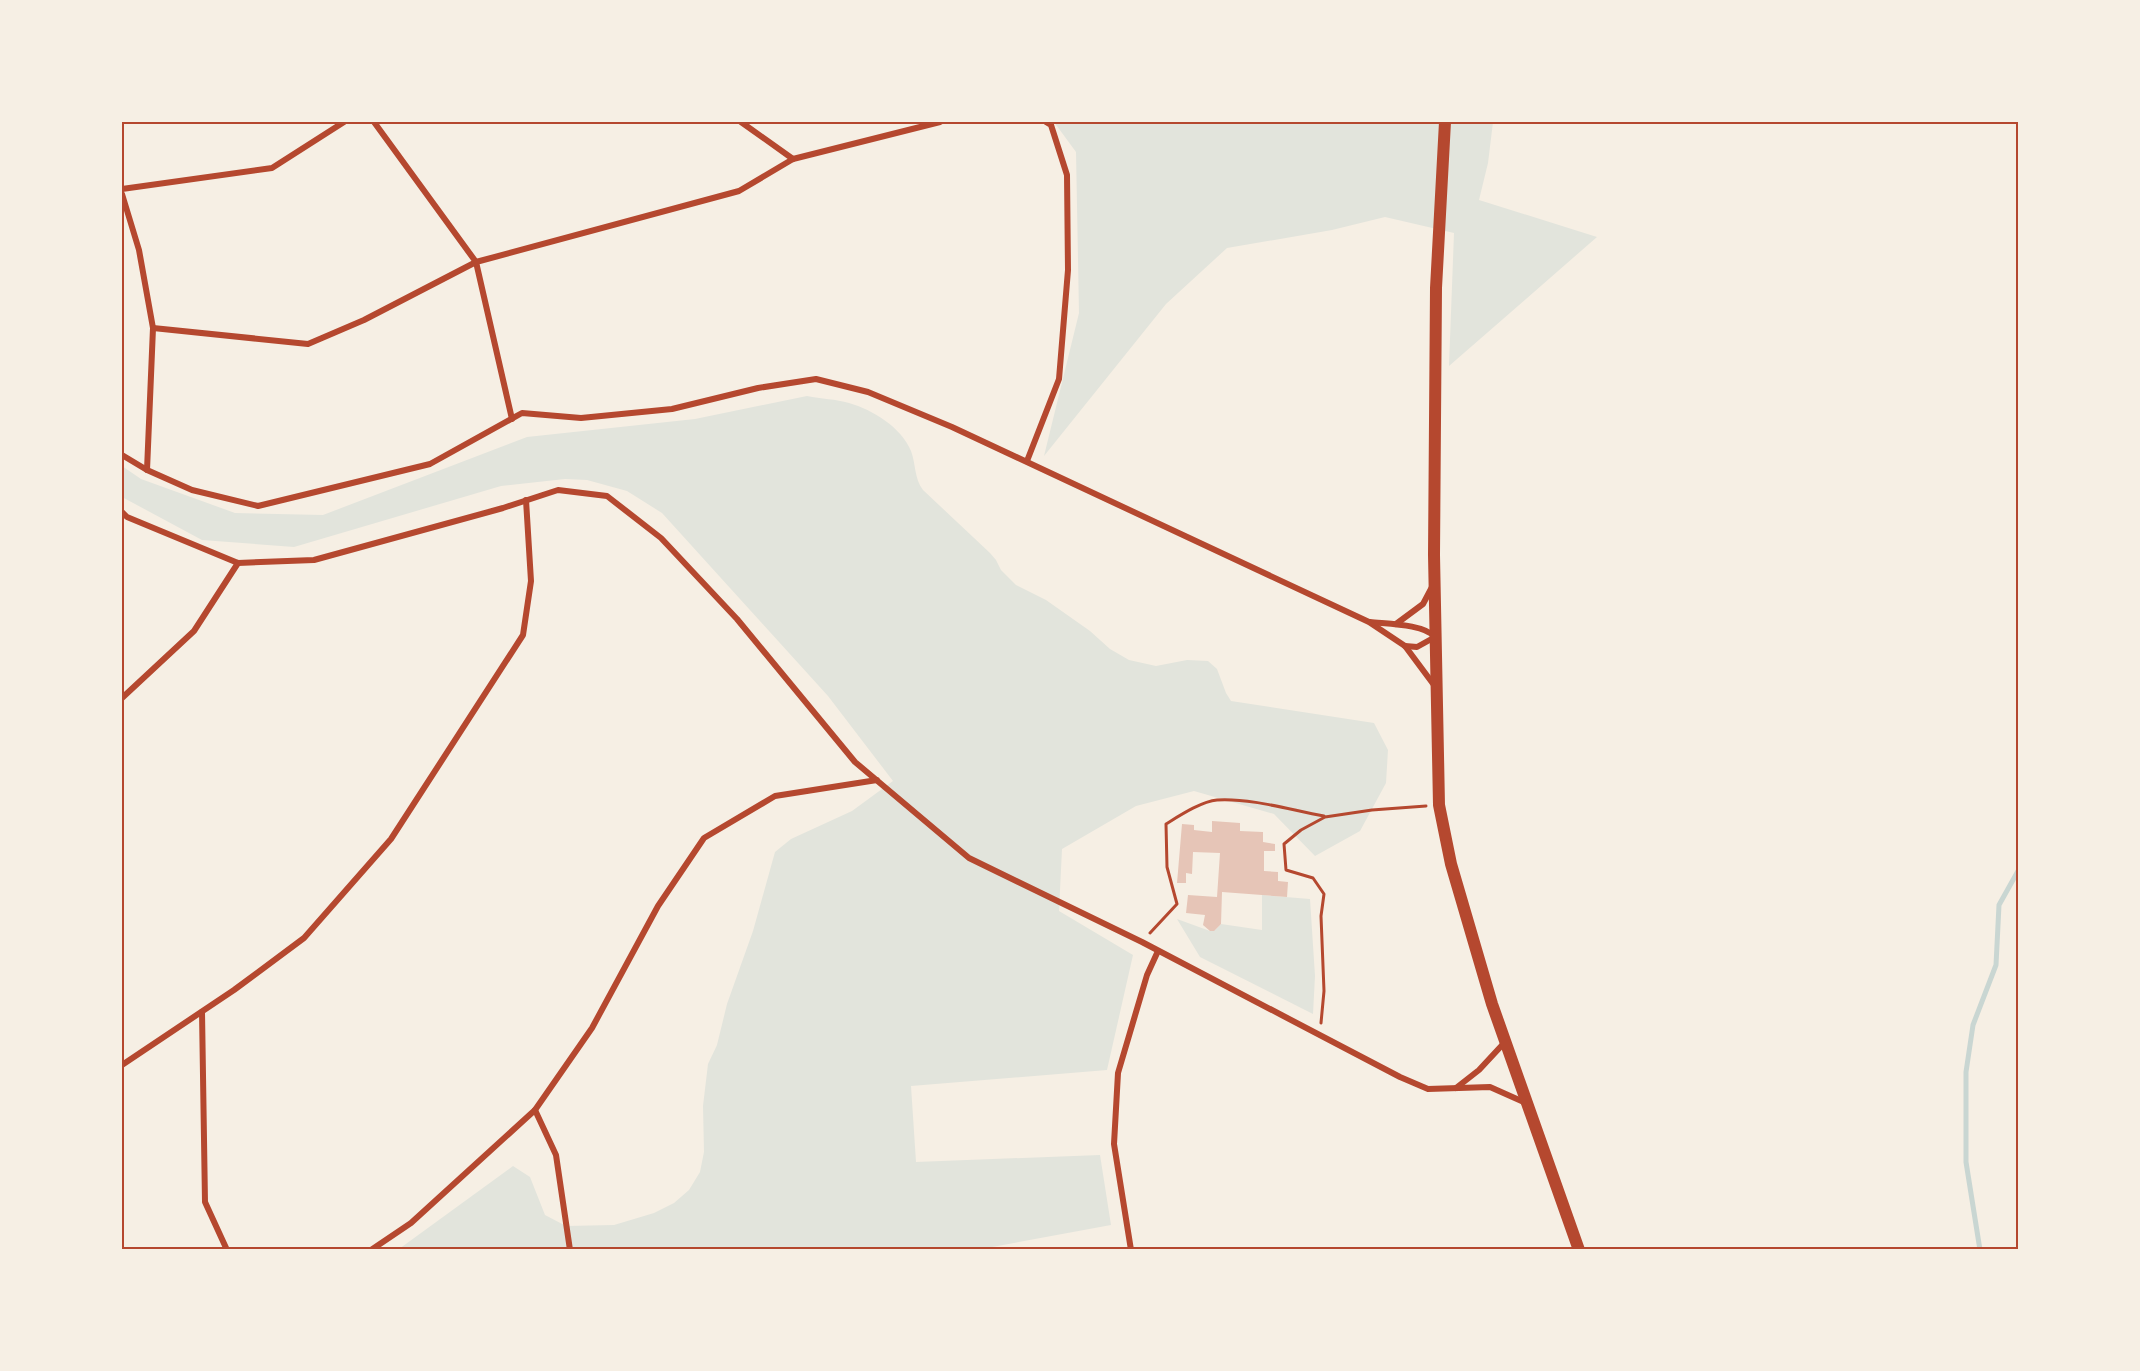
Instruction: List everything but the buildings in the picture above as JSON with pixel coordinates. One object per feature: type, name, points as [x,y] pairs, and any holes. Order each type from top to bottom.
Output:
[{"type":"main road","points":[[1445,122],[1436,288],[1434,581],[1439,805],[1451,864],[1492,1004],[1579,1250]]},
{"type":"street","points":[[122,189],[272,168],[344,122]]},
{"type":"street","points":[[374,122],[476,262],[512,419]]},
{"type":"street","points":[[741,122],[793,159]]},
{"type":"street","points":[[153,328],[308,344],[364,320],[476,262],[739,191],[793,159],[940,122]]},
{"type":"street","points":[[1028,461],[1059,379],[1068,270],[1067,175],[1051,125],[1046,122]]},
{"type":"street","points":[[122,194],[139,250],[153,328],[147,470]]},
{"type":"street","points":[[122,455],[147,470],[192,490],[258,506],[430,464],[522,413],[581,418],[672,409],[758,388],[816,379],[868,392],[1028,461],[1369,622],[1405,646],[1436,689]]},
{"type":"street","points":[[122,513],[238,563],[314,560],[558,490],[607,496],[661,538],[737,619],[855,762],[969,858],[1142,942],[1400,1077],[1428,1089],[1490,1087],[1527,1103]]},
{"type":"street","points":[[122,1065],[202,1012],[304,938],[391,839],[523,635],[531,581],[526,500]]},
{"type":"street","points":[[122,698],[194,632],[238,563]]},
{"type":"street","points":[[1395,624],[1424,604],[1434,581]]},
{"type":"street","points":[[1369,622],[1395,624],[1430,631],[1435,637],[1417,647],[1405,646]]},
{"type":"street","points":[[371,1250],[411,1223],[535,1110],[592,1028],[658,906],[704,838],[775,796],[877,780]]},
{"type":"street","points":[[1131,1250],[1114,1144],[1118,1073],[1147,975],[1158,951]]},
{"type":"street","points":[[202,1012],[205,1202],[227,1250]]},
{"type":"street","points":[[1456,1088],[1479,1070],[1505,1042]]},
{"type":"street","points":[[535,1110],[556,1155],[570,1250]]},
{"type":"path","points":[[1142,942],[1176,904],[1167,867],[1166,824],[1183,813],[1215,800],[1251,802],[1325,817],[1372,810],[1439,805]]},
{"type":"path","points":[[1320,1034],[1324,991],[1321,916],[1324,894],[1313,878],[1286,870],[1284,844],[1301,830],[1325,817]]},
{"type":"shaded area","points":[[1054,122],[1493,122],[1488,163],[1479,200],[1597,237],[1449,366],[1454,233],[1385,217],[1332,230],[1227,248],[1166,304],[1044,456],[1079,313],[1076,152]]},
{"type":"shaded area","points":[[807,396],[858,406],[877,415],[893,427],[911,451],[918,481],[923,490],[990,553],[1001,570],[1016,585],[1046,600],[1090,631],[1110,649],[1129,660],[1156,666],[1187,660],[1208,661],[1217,669],[1231,701],[1374,723],[1388,750],[1386,783],[1360,831],[1315,856],[1274,814],[1194,791],[1136,806],[1062,849],[1059,911],[1133,955],[1107,1070],[911,1086],[916,1162],[1100,1155],[1111,1225],[976,1250],[399,1249],[513,1166],[530,1177],[545,1215],[566,1226],[614,1225],[654,1213],[674,1203],[689,1190],[700,1172],[704,1152],[703,1106],[708,1064],[717,1045],[727,1004],[753,931],[775,852],[791,839],[852,811],[893,781],[828,696],[662,513],[627,491],[587,480],[565,479],[501,486],[294,547],[202,540],[122,497],[122,466],[141,479],[235,513],[323,515],[527,437],[695,419]]},
{"type":"shaded area","points":[[1262,895],[1310,899],[1315,976],[1313,1014],[1200,957],[1177,919],[1210,931],[1215,930],[1221,924],[1262,930]]},
{"type":"waterway","points":[[1980,1250],[1966,1162],[1966,1072],[1973,1025],[1996,965],[1999,905],[2018,871]]}]
